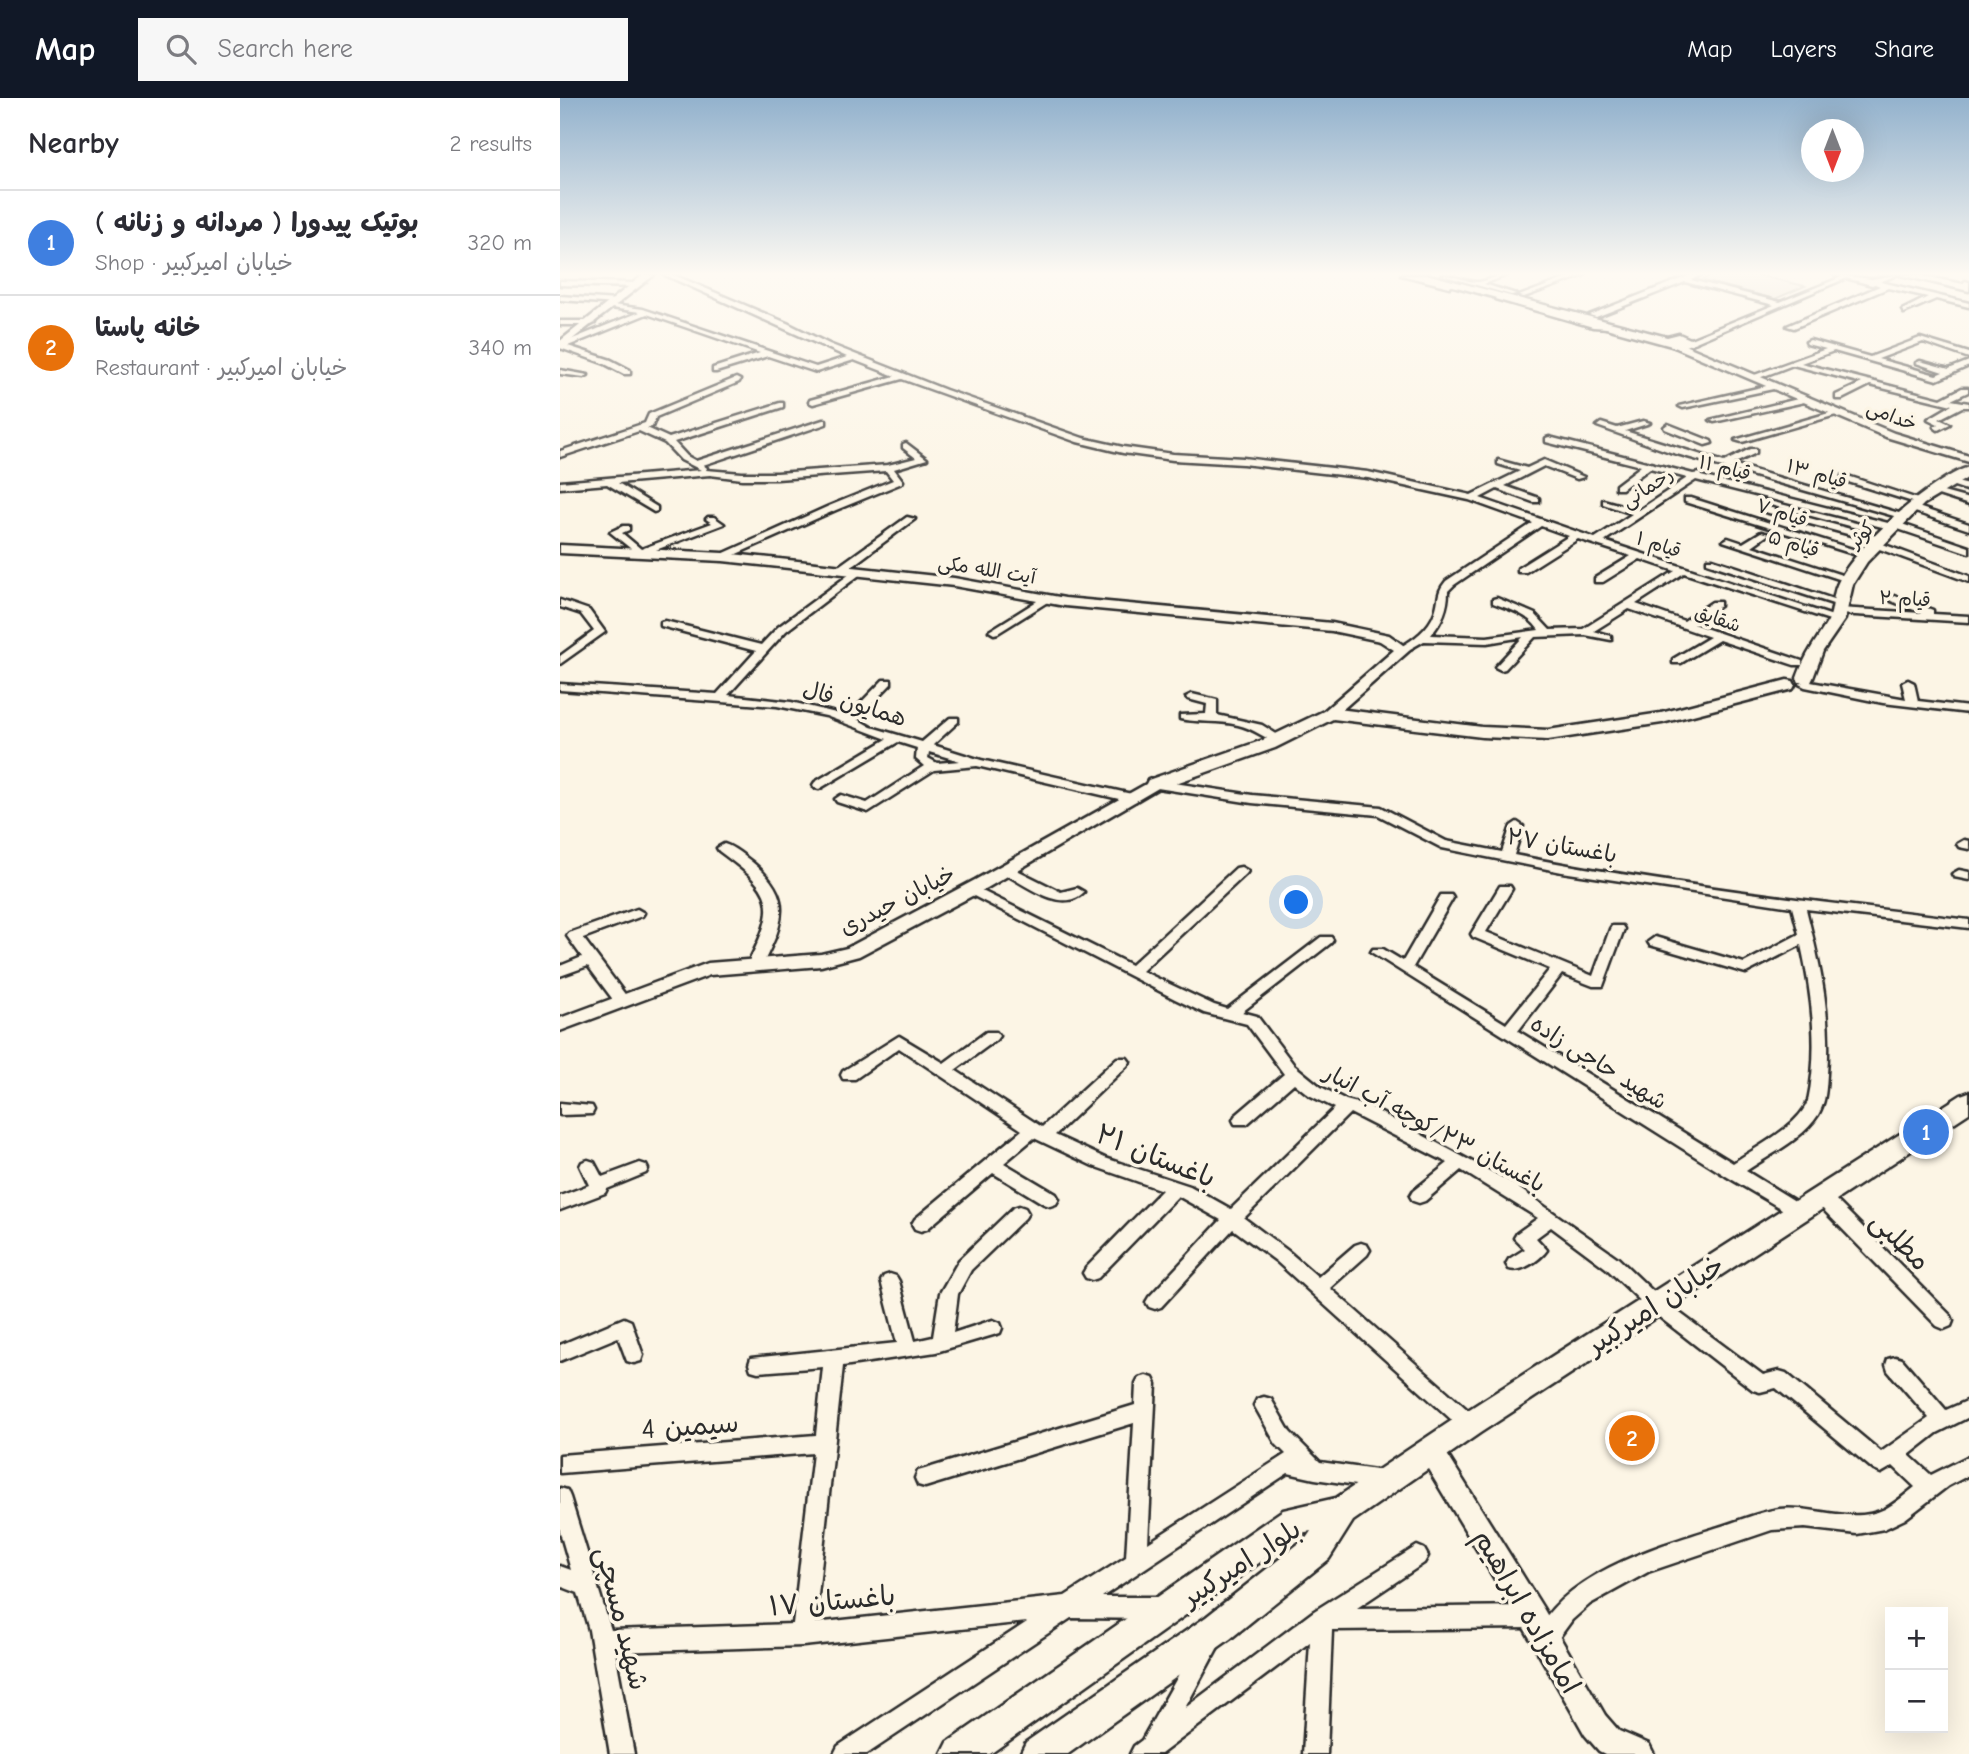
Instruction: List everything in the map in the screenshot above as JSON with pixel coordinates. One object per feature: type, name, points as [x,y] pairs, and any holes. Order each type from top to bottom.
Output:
[{"type":"main road","name":"کوثر","points":[[1793,677],[1815,651],[1839,611],[1849,579],[1875,547],[1905,515],[1935,491],[1969,471]]},
{"type":"main road","points":[[1155,784],[1280,740],[1330,712],[1482,732],[1537,735],[1637,723],[1751,695],[1793,677]]},
{"type":"main road","name":"خیابان امیرکبیر","points":[[1342,1511],[1470,1424],[1969,1101]]},
{"type":"main road","name":"بلوار امیرکبیر","points":[[960,1754],[1294,1520],[1342,1511]]},
{"type":"main road","name":"بلوار امیرکبیر","points":[[1038,1754],[1218,1628],[1318,1548],[1342,1511]]},
{"type":"street","points":[[579,352],[627,372]]},
{"type":"street","points":[[761,352],[816,370],[855,357]]},
{"type":"street","name":"قیام ۱","points":[[844,352],[1080,440],[1123,450],[1368,475],[1472,498],[1683,570],[1839,611]]},
{"type":"street","name":"خدامی","points":[[1704,352],[1753,377],[1890,435],[1969,460]]},
{"type":"street","points":[[1753,377],[1824,352]]},
{"type":"street","points":[[1845,352],[1937,378],[1969,363]]},
{"type":"street","points":[[1870,359],[1889,352]]},
{"type":"street","points":[[716,370],[766,354]]},
{"type":"street","points":[[1793,363],[1942,402],[1965,404]]},
{"type":"street","points":[[1920,363],[1950,372]]},
{"type":"street","points":[[560,372],[584,375]]},
{"type":"street","points":[[813,402],[903,376]]},
{"type":"street","points":[[560,454],[649,425],[653,416],[736,380]]},
{"type":"street","points":[[1839,397],[1868,383]]},
{"type":"street","points":[[1683,406],[1775,386]]},
{"type":"street","points":[[1942,402],[1965,390]]},
{"type":"street","points":[[1714,420],[1806,399]]},
{"type":"street","points":[[1931,419],[1965,404]]},
{"type":"street","points":[[668,441],[780,405]]},
{"type":"street","points":[[1739,440],[1839,413]]},
{"type":"street","points":[[1919,415],[1946,424],[1938,427]]},
{"type":"street","points":[[1814,430],[1852,419]]},
{"type":"street","points":[[696,464],[823,422]]},
{"type":"street","points":[[1617,431],[1646,423]]},
{"type":"street","name":"قیام ۱۳","points":[[1601,426],[1724,465],[1905,515]]},
{"type":"street","points":[[1668,427],[1709,443]]},
{"type":"street","points":[[640,428],[668,441],[684,458],[710,472]]},
{"type":"street","points":[[1663,447],[1690,436]]},
{"type":"street","name":"قیام ۱۱","points":[[1549,440],[1694,477],[1905,515]]},
{"type":"street","points":[[560,442],[592,443]]},
{"type":"street","points":[[560,485],[710,472],[742,476],[888,468],[923,459],[906,446]]},
{"type":"street","points":[[1724,465],[1753,451]]},
{"type":"street","points":[[1501,462],[1527,471]]},
{"type":"street","points":[[1472,498],[1544,463],[1580,477]]},
{"type":"street","points":[[1619,487],[1648,466]]},
{"type":"street","name":"رحمانی","points":[[1596,542],[1702,472],[1684,467]]},
{"type":"street","points":[[723,557],[838,507],[858,495],[899,481],[888,468]]},
{"type":"street","points":[[1794,485],[1812,475]]},
{"type":"street","points":[[1845,478],[1969,550]]},
{"type":"street","points":[[607,480],[654,509]]},
{"type":"street","points":[[1951,482],[1969,488]]},
{"type":"street","points":[[1497,486],[1536,500]]},
{"type":"street","points":[[1935,491],[1969,502]]},
{"type":"street","name":"قیام ۷","points":[[1688,500],[1728,513],[1875,547]]},
{"type":"street","points":[[1606,502],[1640,513]]},
{"type":"street","points":[[1728,513],[1738,506]]},
{"type":"street","points":[[1768,510],[1969,579]]},
{"type":"street","points":[[1905,515],[1969,527]]},
{"type":"street","points":[[626,528],[615,532],[640,553],[719,524],[711,519]]},
{"type":"street","points":[[840,569],[911,519]]},
{"type":"street","points":[[1330,712],[1402,650],[1424,638],[1444,607],[1443,591],[1450,583],[1540,522]]},
{"type":"street","points":[[1745,546],[1764,534]]},
{"type":"street","points":[[1522,570],[1577,535]]},
{"type":"street","name":"قیام ۵","points":[[1728,541],[1849,579]]},
{"type":"street","name":"آیت الله مکی","points":[[560,549],[723,557],[954,582],[1045,599],[1332,627],[1384,638],[1402,650]]},
{"type":"street","points":[[1599,580],[1638,556]]},
{"type":"street","points":[[1710,561],[1839,611]]},
{"type":"street","points":[[1585,632],[1683,570]]},
{"type":"street","points":[[721,696],[794,618],[843,585],[858,571]]},
{"type":"street","points":[[994,631],[1045,599]]},
{"type":"street","points":[[1895,599],[1933,615],[1947,605]]},
{"type":"street","points":[[1497,601],[1531,614],[1540,621],[1546,633]]},
{"type":"street","points":[[560,603],[585,612],[600,632],[560,660]]},
{"type":"street","points":[[1685,625],[1716,604]]},
{"type":"street","name":"شقایق","points":[[1628,605],[1718,636],[1793,677],[1883,700],[1969,710]]},
{"type":"street","name":"قیام ۲","points":[[1839,611],[1969,619]]},
{"type":"street","points":[[665,624],[763,649]]},
{"type":"street","points":[[1424,638],[1487,640],[1532,634],[1585,632],[1607,638]]},
{"type":"street","points":[[1501,667],[1532,634]]},
{"type":"street","points":[[1677,661],[1718,636]]},
{"type":"street","points":[[851,719],[887,682]]},
{"type":"street","points":[[1908,683],[1913,704]]},
{"type":"street","name":"همایون فال","points":[[560,687],[721,696],[799,706],[851,719],[867,729],[923,748],[1132,798]]},
{"type":"street","points":[[1192,697],[1213,702],[1211,717]]},
{"type":"street","points":[[1184,717],[1211,717],[1251,723],[1280,740]]},
{"type":"street","points":[[954,720],[923,748],[922,759],[932,766],[944,768],[978,763]]},
{"type":"street","points":[[819,785],[897,738]]},
{"type":"street","points":[[841,799],[868,808],[932,766]]},
{"type":"street","name":"خیابان حیدری","points":[[560,1025],[697,972],[821,960],[853,952],[1007,869],[1155,784]]},
{"type":"street","name":"باغستان ۲۷","points":[[1155,784],[1252,799],[1381,811],[1442,844],[1574,870],[1798,904],[1969,924]]},
{"type":"street","points":[[1507,858],[1517,826]]},
{"type":"street","points":[[724,848],[762,878],[776,897],[777,911],[772,933],[754,965]]},
{"type":"street","points":[[1007,869],[1058,896],[1068,897],[1077,892]]},
{"type":"street","points":[[1132,972],[1241,871]]},
{"type":"street","points":[[1505,889],[1478,934],[1598,983],[1617,929]]},
{"type":"street","name":"باغستان ۲۳/کوچه آب انبار","points":[[969,890],[1209,1009],[1252,1020],[1278,1057],[1315,1091],[1362,1110],[1504,1186],[1612,1264],[1655,1304],[1760,1384],[1779,1379],[1881,1464],[1894,1454]]},
{"type":"street","points":[[1405,969],[1446,898]]},
{"type":"street","points":[[1732,1172],[1808,1116],[1817,1098],[1823,1028],[1815,968],[1798,904]]},
{"type":"street","points":[[622,1001],[574,936],[637,913]]},
{"type":"street","points":[[1655,942],[1746,968],[1806,936]]},
{"type":"street","points":[[1230,1014],[1326,940]]},
{"type":"street","name":"شهید حاجی زاده","points":[[1378,952],[1797,1212]]},
{"type":"street","points":[[560,971],[592,959]]},
{"type":"street","points":[[1508,1033],[1559,968]]},
{"type":"street","points":[[945,1070],[992,1036]]},
{"type":"street","name":"باغستان ۲۱","points":[[849,1075],[900,1041],[1039,1132],[1099,1162],[1195,1197],[1232,1219],[1282,1256],[1470,1424]]},
{"type":"street","points":[[922,1224],[992,1164],[1039,1132],[1122,1062]]},
{"type":"street","points":[[1241,1120],[1294,1074]]},
{"type":"street","points":[[1155,1302],[1232,1219],[1348,1105]]},
{"type":"street","points":[[560,1109],[586,1110]]},
{"type":"street","points":[[1419,1196],[1460,1162]]},
{"type":"street","points":[[992,1164],[1050,1199]]},
{"type":"street","points":[[588,1166],[598,1186]]},
{"type":"street","points":[[560,1203],[640,1169]]},
{"type":"street","points":[[1092,1273],[1174,1188]]},
{"type":"street","name":"مطلبی","points":[[1821,1196],[1944,1321]]},
{"type":"street","points":[[942,1342],[949,1293],[965,1265],[1019,1213]]},
{"type":"street","points":[[1515,1264],[1538,1250],[1523,1238],[1551,1218]]},
{"type":"street","points":[[1317,1288],[1361,1250]]},
{"type":"street","points":[[890,1281],[908,1349]]},
{"type":"street","points":[[560,1353],[624,1326],[634,1354]]},
{"type":"street","points":[[758,1364],[908,1349],[993,1328]]},
{"type":"street","points":[[803,1635],[834,1358]]},
{"type":"street","points":[[1895,1366],[1943,1420]]},
{"type":"street","points":[[1136,1562],[1146,1384]]},
{"type":"street","points":[[1264,1405],[1283,1437],[1315,1471]]},
{"type":"street","points":[[1930,1487],[1894,1454],[1943,1420],[1969,1408]]},
{"type":"street","points":[[925,1478],[1144,1411]]},
{"type":"street","name":"سیمین 4","points":[[560,1464],[825,1443]]},
{"type":"street","name":"امامزاده ابراهیم","points":[[1431,1451],[1539,1627],[1608,1748],[1639,1754]]},
{"type":"street","points":[[846,1754],[1286,1463],[1315,1471],[1388,1481]]},
{"type":"street","points":[[1322,1619],[1539,1627],[1561,1615],[1587,1592],[1623,1573],[1691,1546],[1778,1519],[1798,1518],[1856,1525],[1883,1520],[1911,1504],[1930,1487],[1969,1465]]},
{"type":"street","name":"شهید مسچی","points":[[560,1497],[603,1641],[622,1754]]},
{"type":"street","points":[[1145,1752],[1322,1619],[1417,1556]]},
{"type":"street","points":[[560,1576],[588,1587]]},
{"type":"street","name":"باغستان ۱۷","points":[[603,1641],[803,1635],[1066,1607],[1170,1608]]},
{"type":"street","points":[[1315,1754],[1322,1619]]},
{"type":"street","points":[[1145,1752],[1218,1628]]},
{"type":"place","name":"بوتیک پیدورا ( مردانه و زنانه )","points":[[1926,1132]]},
{"type":"place","name":"خانه پاستا","points":[[1632,1438]]}]
